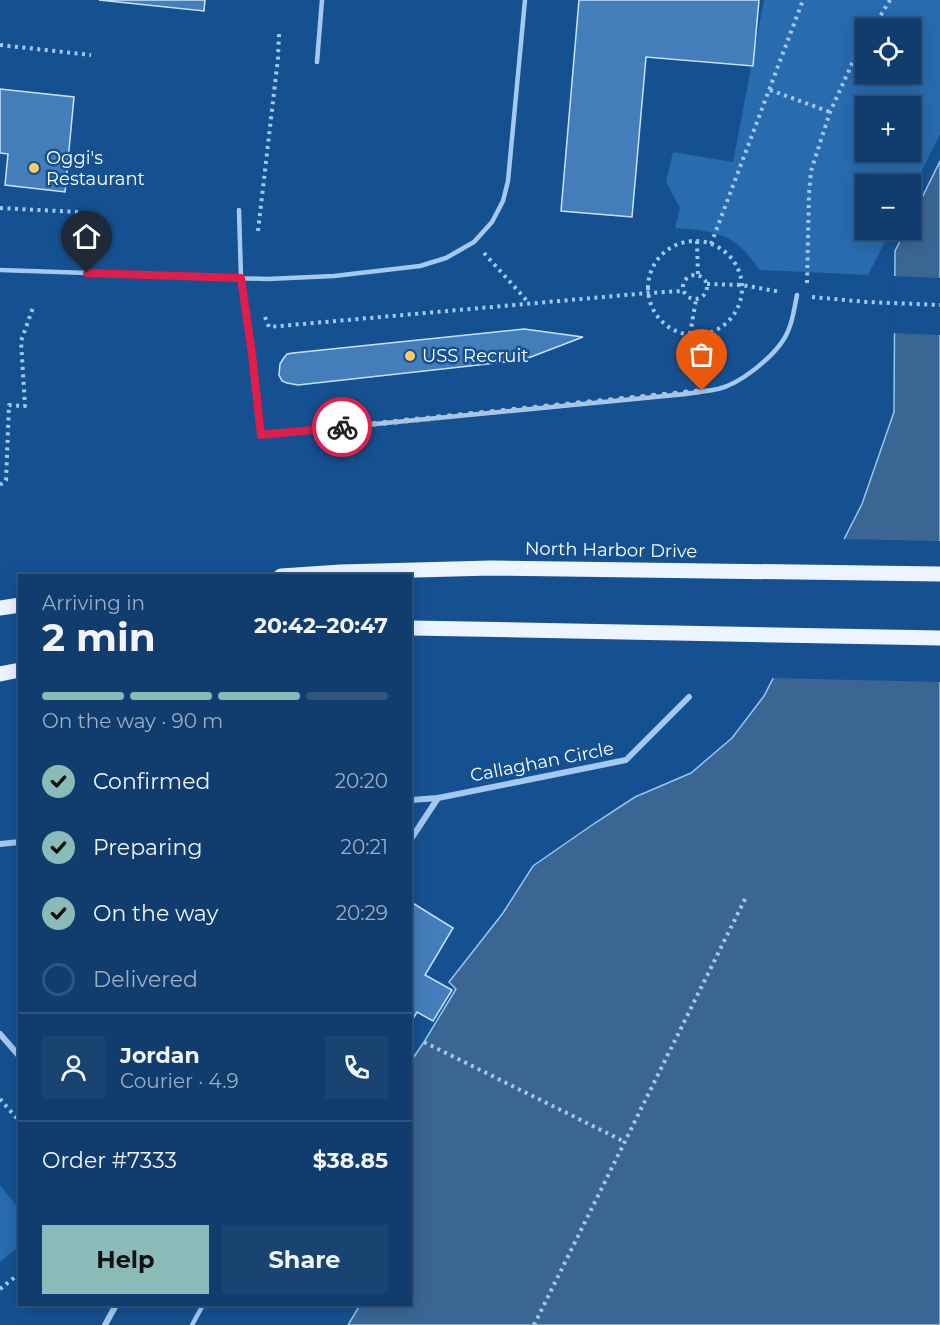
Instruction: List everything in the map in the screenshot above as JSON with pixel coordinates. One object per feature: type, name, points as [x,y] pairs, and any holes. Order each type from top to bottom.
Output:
[{"type":"main road","name":"North Harbor Drive","points":[[316,574],[491,568],[940,574]]},
{"type":"main road","points":[[0,608],[18,605]]},
{"type":"main road","points":[[412,628],[940,638]]},
{"type":"main road","points":[[0,674],[18,670]]},
{"type":"street","name":"Callaghan Circle","points":[[412,800],[438,798],[626,760],[689,697]]},
{"type":"street","points":[[412,837],[438,798]]},
{"type":"street","points":[[0,844],[18,842]]},
{"type":"street","points":[[0,1034],[18,1055]]},
{"type":"street","points":[[105,1325],[115,1306]]},
{"type":"lane","points":[[317,62],[322,0]]},
{"type":"lane","points":[[0,270],[267,279],[334,276],[420,266],[446,258],[474,242],[492,222],[503,201],[508,181],[525,0]]},
{"type":"lane","points":[[238,210],[241,278],[261,435],[721,389],[749,375],[770,356],[783,340],[791,323],[797,295]]},
{"type":"lane","points":[[192,1325],[202,1306]]},
{"type":"path","points":[[711,244],[803,0]]},
{"type":"path","points":[[879,18],[890,0]]},
{"type":"path","points":[[258,233],[279,34]]},
{"type":"path","points":[[0,45],[91,55]]},
{"type":"path","points":[[808,271],[809,194],[812,171],[830,112],[855,57]]},
{"type":"path","points":[[770,90],[830,112]]},
{"type":"path","points":[[0,208],[78,212]]},
{"type":"path","points":[[697,241],[698,276]]},
{"type":"path","points":[[697,241],[711,244],[730,256],[741,276],[742,285],[738,308],[729,321],[717,330],[696,336],[669,327],[659,318],[651,305],[648,292],[650,276],[655,264],[665,251],[683,243],[697,241]]},
{"type":"path","points":[[474,242],[530,303]]},
{"type":"path","points":[[689,276],[698,276],[707,285],[706,293],[696,300],[688,297],[683,291],[683,283],[689,276]]},
{"type":"path","points":[[707,285],[742,285],[797,295],[867,302],[940,305]]},
{"type":"path","points":[[264,316],[269,327],[648,292],[683,291]]},
{"type":"path","points":[[690,334],[696,300]]},
{"type":"path","points":[[0,485],[6,480],[9,405],[25,406],[21,341],[33,305]]},
{"type":"path","points":[[696,336],[702,391]]},
{"type":"path","points":[[534,1325],[747,894]]},
{"type":"path","points":[[424,1042],[625,1142]]},
{"type":"path","points":[[0,1099],[18,1120]]},
{"type":"path","points":[[0,1289],[18,1275]]},
{"type":"shaded area","points":[[764,0],[940,0],[940,134],[920,174],[855,174],[855,240],[886,240],[868,275],[760,270],[742,248],[728,238],[706,231],[675,228],[680,208],[666,182],[673,152],[733,162]]},
{"type":"shaded area","points":[[940,161],[940,1325],[348,1325],[359,1306],[412,1306],[412,1060],[456,989],[449,982],[503,913],[533,866],[635,797],[691,773],[732,738],[764,696],[862,504],[894,412],[895,251],[901,240],[921,240],[921,200]]},
{"type":"shaded area","points":[[0,1185],[18,1208],[18,1247],[0,1262]]},
{"type":"pier","points":[[892,276],[940,278],[940,335],[891,333]]},
{"type":"pier","points":[[841,539],[940,541],[940,682],[770,678]]},
{"type":"building","points":[[99,0],[205,0],[204,11]]},
{"type":"building","points":[[579,0],[759,0],[753,66],[646,57],[632,217],[561,211]]},
{"type":"building","points":[[0,89],[74,97],[65,192],[5,185],[8,154],[0,153]]},
{"type":"building","name":"USS Recruit","points":[[524,329],[583,337],[523,360],[298,385],[282,381],[279,375],[280,364],[287,354]]},
{"type":"building","points":[[412,903],[453,928],[425,975],[452,990],[433,1021],[417,1012],[412,1020]]},
{"type":"way so far","points":[[342,427],[702,391]]},
{"type":"place","name":"Oggi's Restaurant","points":[[34,168]]},
{"type":"place","name":"USS Recruit","points":[[410,356]]},
{"type":"route","points":[[87,273],[241,278],[261,435],[342,427]]}]
